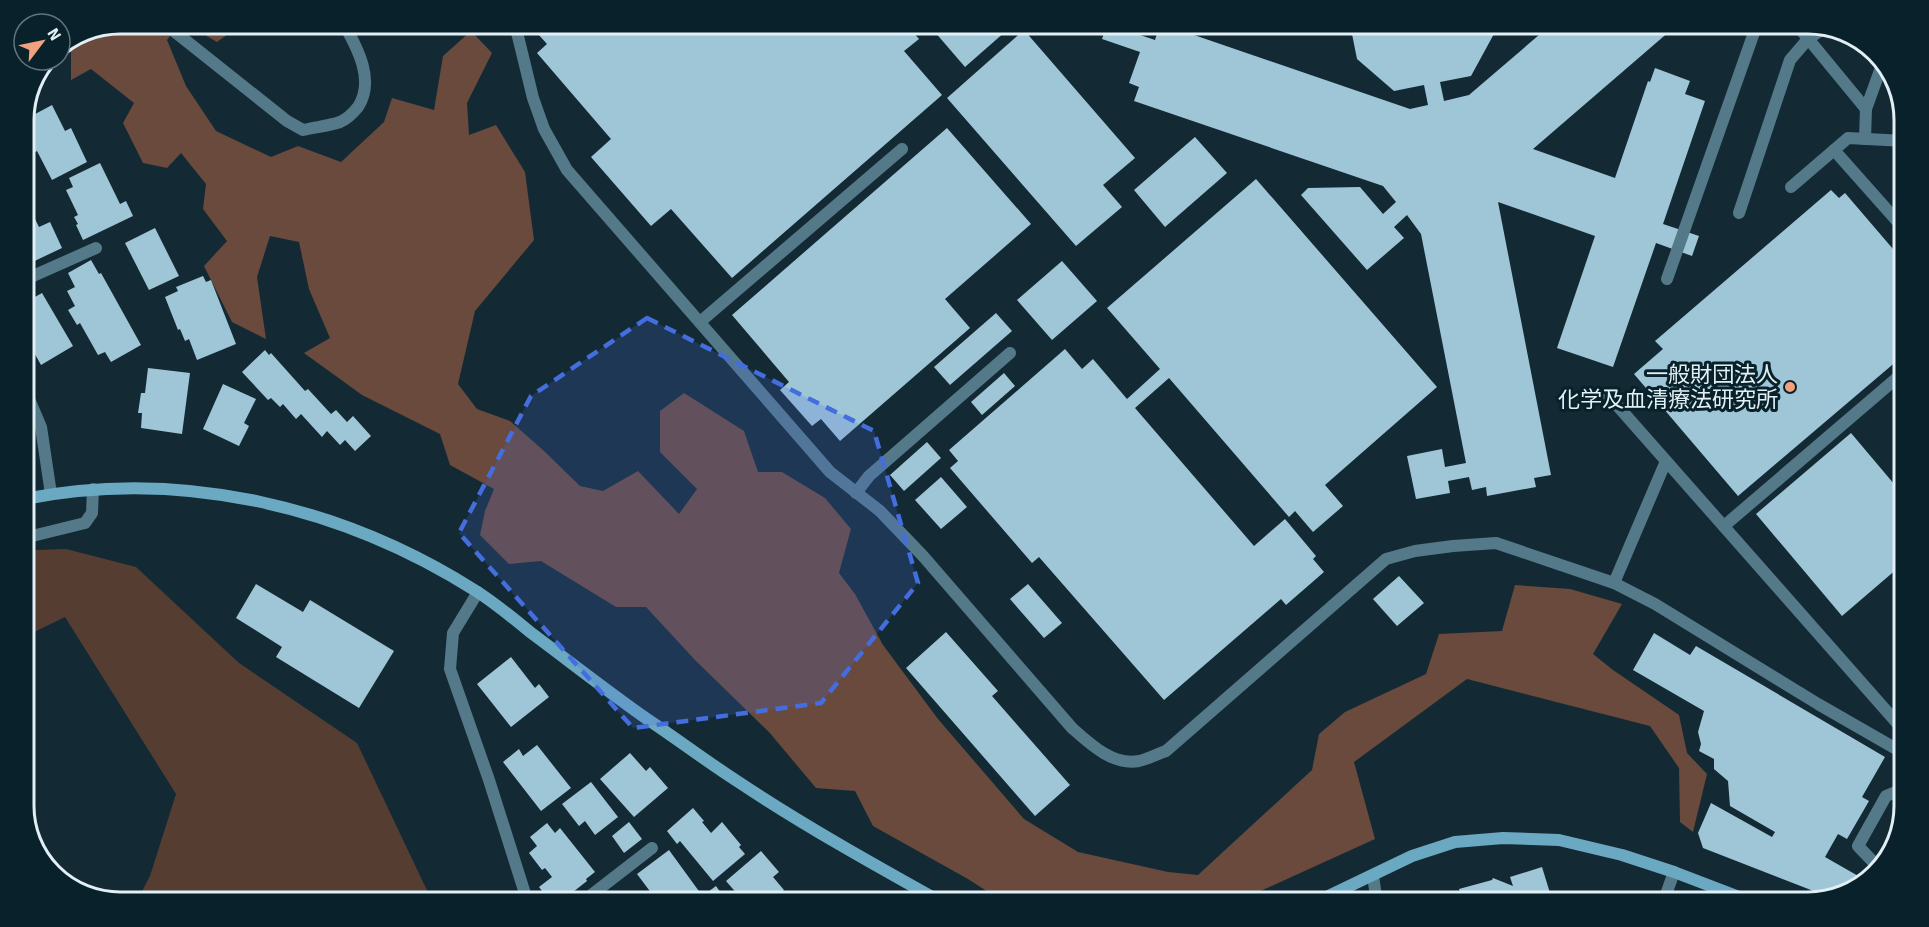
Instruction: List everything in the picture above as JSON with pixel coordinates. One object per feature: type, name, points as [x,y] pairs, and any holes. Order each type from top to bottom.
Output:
[{"type":"street","points":[[178,34],[287,121],[303,130],[341,122],[354,112],[365,96],[366,79],[356,46],[349,34]]},
{"type":"street","points":[[517,34],[533,98],[544,129],[567,170],[830,472],[880,511],[924,556],[1072,728],[1095,748],[1117,760],[1138,761],[1166,751],[1386,559],[1415,551],[1496,543],[1614,583],[1655,604],[1894,748]]},
{"type":"street","points":[[1668,279],[1754,34]]},
{"type":"street","points":[[1804,34],[1866,109]]},
{"type":"street","points":[[1739,213],[1790,60],[1815,35]]},
{"type":"street","points":[[1865,139],[1866,109],[1879,72]]},
{"type":"street","points":[[1791,187],[1848,138],[1894,140]]},
{"type":"street","points":[[700,322],[902,149]]},
{"type":"street","points":[[1834,150],[1894,218]]},
{"type":"street","points":[[35,275],[96,248]]},
{"type":"street","points":[[856,493],[869,476],[1010,353]]},
{"type":"street","points":[[1724,526],[1894,379]]},
{"type":"street","points":[[1608,395],[1894,719]]},
{"type":"street","points":[[35,413],[41,427],[51,494]]},
{"type":"street","points":[[1614,583],[1666,461]]},
{"type":"street","points":[[35,497],[93,489],[135,487],[203,492],[264,501],[349,528],[401,549],[478,592],[614,695],[737,781],[853,853],[923,892]]},
{"type":"street","points":[[35,535],[85,523],[92,513],[93,489]]},
{"type":"street","points":[[478,592],[453,633],[450,669],[489,780],[525,892]]},
{"type":"street","points":[[1874,862],[1858,846],[1886,796],[1894,793]]},
{"type":"street","points":[[1338,892],[1412,856],[1455,842],[1503,838],[1559,840],[1622,855],[1726,892]]},
{"type":"street","points":[[595,892],[652,848]]},
{"type":"street","points":[[1667,892],[1674,872]]},
{"type":"street","points":[[1373,876],[1375,892]]},
{"type":"highlighted area","points":[[647,318],[874,431],[918,583],[821,703],[633,728],[459,533],[531,396]]},
{"type":"shaded area","points":[[172,34],[167,40],[186,86],[216,131],[271,157],[298,146],[341,162],[384,122],[392,98],[434,110],[443,56],[468,34],[474,34],[492,53],[467,103],[469,135],[496,125],[525,172],[534,240],[475,311],[458,384],[477,409],[510,421],[580,486],[603,491],[638,471],[679,514],[697,489],[660,452],[660,411],[684,393],[744,431],[758,472],[782,472],[825,498],[851,529],[839,573],[855,594],[883,645],[938,719],[1024,819],[1078,852],[1168,872],[1198,875],[1312,770],[1319,734],[1345,712],[1426,674],[1439,634],[1502,631],[1515,585],[1570,589],[1622,604],[1593,654],[1679,715],[1687,753],[1707,774],[1693,832],[1680,822],[1679,768],[1650,726],[1467,679],[1354,762],[1375,839],[1258,892],[988,892],[873,826],[855,791],[816,788],[769,732],[695,660],[646,607],[616,607],[541,561],[509,564],[480,535],[485,511],[494,489],[450,465],[440,434],[362,395],[304,353],[330,338],[309,289],[299,242],[270,236],[257,277],[266,339],[232,322],[204,266],[227,241],[203,209],[206,184],[181,153],[167,168],[143,163],[123,123],[134,103],[91,69],[71,80],[72,50],[93,39],[109,35]]},
{"type":"shaded area","points":[[203,34],[228,34],[217,42]]},
{"type":"shaded area","points":[[66,549],[136,567],[239,663],[357,743],[428,892],[142,892],[150,876],[176,794],[65,617],[35,632],[35,550]]},
{"type":"building","points":[[538,34],[915,34],[919,39],[904,51],[942,95],[732,278],[671,209],[651,226],[591,157],[611,139],[537,53],[547,44]]},
{"type":"building","points":[[937,34],[1003,34],[965,67]]},
{"type":"building","points":[[1019,34],[1027,34],[1135,158],[1103,185],[1122,207],[1076,246],[947,98]]},
{"type":"building","points":[[1104,34],[1137,34],[1155,40],[1157,34],[1191,34],[1410,109],[1428,105],[1424,85],[1394,91],[1357,59],[1352,34],[1494,34],[1471,76],[1440,82],[1444,101],[1469,95],[1540,34],[1666,34],[1533,149],[1615,178],[1648,81],[1650,82],[1655,68],[1690,81],[1685,94],[1705,101],[1663,224],[1699,236],[1692,256],[1656,243],[1613,367],[1557,348],[1595,236],[1498,202],[1551,475],[1534,478],[1536,487],[1487,496],[1486,487],[1472,490],[1469,477],[1448,481],[1450,493],[1416,499],[1407,456],[1442,449],[1445,467],[1466,463],[1421,234],[1407,215],[1394,227],[1404,238],[1367,270],[1301,195],[1308,188],[1360,187],[1383,214],[1396,202],[1383,186],[1134,101],[1139,87],[1129,83],[1140,52],[1102,39]]},
{"type":"building","points":[[52,105],[65,131],[71,128],[87,162],[52,180],[37,151],[35,152],[35,114]]},
{"type":"building","points":[[947,128],[1031,224],[945,299],[970,328],[840,441],[821,419],[812,426],[780,390],[789,382],[732,315]]},
{"type":"building","points":[[1195,137],[1227,173],[1165,227],[1134,190]]},
{"type":"building","points":[[100,163],[120,204],[126,201],[133,216],[83,240],[74,217],[78,215],[66,190],[73,187],[69,178]]},
{"type":"building","points":[[1256,179],[1437,387],[1325,485],[1343,506],[1313,532],[1295,511],[1289,517],[1169,378],[1135,408],[1254,546],[1285,519],[1316,556],[1313,559],[1324,572],[1286,605],[1281,599],[1164,700],[1039,557],[1032,563],[950,468],[958,461],[949,450],[1065,349],[1082,369],[1093,359],[1127,399],[1160,369],[1107,308]]},
{"type":"building","points":[[1831,190],[1839,198],[1845,193],[1894,250],[1894,363],[1738,496],[1634,374],[1663,349],[1655,341]]},
{"type":"building","points":[[35,219],[39,227],[50,222],[62,248],[35,261]]},
{"type":"building","points":[[155,228],[179,276],[149,290],[125,243]]},
{"type":"building","points":[[91,260],[99,274],[101,273],[141,345],[111,362],[105,352],[98,355],[80,323],[77,325],[68,310],[75,306],[67,291],[75,287],[68,273]]},
{"type":"building","points":[[1062,261],[1097,301],[1052,340],[1017,300]]},
{"type":"building","points":[[203,276],[206,282],[211,280],[236,344],[197,360],[189,339],[185,341],[180,329],[178,330],[165,297],[178,291],[176,287]]},
{"type":"building","points":[[42,293],[73,346],[41,365],[35,354],[35,297]]},
{"type":"building","points":[[996,313],[1012,331],[950,385],[934,367]]},
{"type":"building","points":[[265,350],[269,355],[271,353],[305,391],[308,389],[331,414],[336,410],[347,422],[353,416],[371,436],[355,451],[345,440],[340,445],[327,431],[322,437],[301,414],[296,419],[283,404],[280,407],[271,398],[268,400],[242,372]]},
{"type":"building","points":[[148,368],[190,373],[182,434],[141,428],[142,413],[138,413],[141,393],[145,393]]},
{"type":"building","points":[[1004,373],[1015,386],[982,415],[971,402]]},
{"type":"building","points":[[223,384],[256,399],[244,423],[249,426],[239,446],[203,429]]},
{"type":"building","points":[[1851,433],[1894,484],[1894,571],[1842,616],[1756,514]]},
{"type":"building","points":[[927,442],[941,458],[904,491],[890,475]]},
{"type":"building","points":[[941,477],[967,507],[941,529],[915,500]]},
{"type":"building","points":[[1399,576],[1424,603],[1397,626],[1373,599]]},
{"type":"building","points":[[256,584],[303,612],[310,600],[394,651],[359,708],[276,657],[282,647],[236,618]]},
{"type":"building","points":[[1028,584],[1062,623],[1044,638],[1010,599]]},
{"type":"building","points":[[946,632],[998,691],[992,696],[1070,785],[1035,816],[906,668]]},
{"type":"building","points":[[1654,633],[1690,655],[1696,646],[1885,757],[1862,797],[1869,801],[1847,839],[1838,834],[1825,857],[1858,876],[1847,884],[1816,892],[1703,848],[1698,833],[1711,803],[1772,837],[1775,832],[1730,806],[1728,781],[1714,769],[1714,759],[1699,751],[1701,744],[1698,732],[1704,711],[1633,670]]},
{"type":"building","points":[[511,657],[535,688],[539,684],[549,697],[511,727],[477,684]]},
{"type":"building","points":[[537,745],[571,788],[541,811],[503,762],[519,749],[523,756]]},
{"type":"building","points":[[630,753],[646,771],[650,767],[668,788],[634,817],[600,779]]},
{"type":"building","points":[[591,782],[618,817],[595,835],[585,821],[579,826],[562,804]]},
{"type":"building","points":[[693,808],[711,833],[722,822],[741,845],[739,847],[745,854],[713,881],[680,841],[677,844],[667,831]]},
{"type":"building","points":[[629,822],[642,839],[624,853],[612,836]]},
{"type":"building","points":[[547,823],[555,833],[560,828],[595,872],[573,892],[543,892],[539,887],[552,877],[545,868],[542,870],[529,853],[537,846],[530,837]]},
{"type":"building","points":[[669,850],[700,892],[650,892],[637,874]]},
{"type":"building","points":[[761,851],[779,872],[773,877],[784,890],[782,892],[736,892],[726,881]]},
{"type":"building","points":[[1542,867],[1550,892],[1460,892],[1459,889],[1493,878],[1513,886],[1510,877]]},
{"type":"building","points":[[716,886],[720,892],[708,892]]},
{"type":"place","name":"一般財団法人 化学及血清療法研究所","points":[[1790,387]]}]
